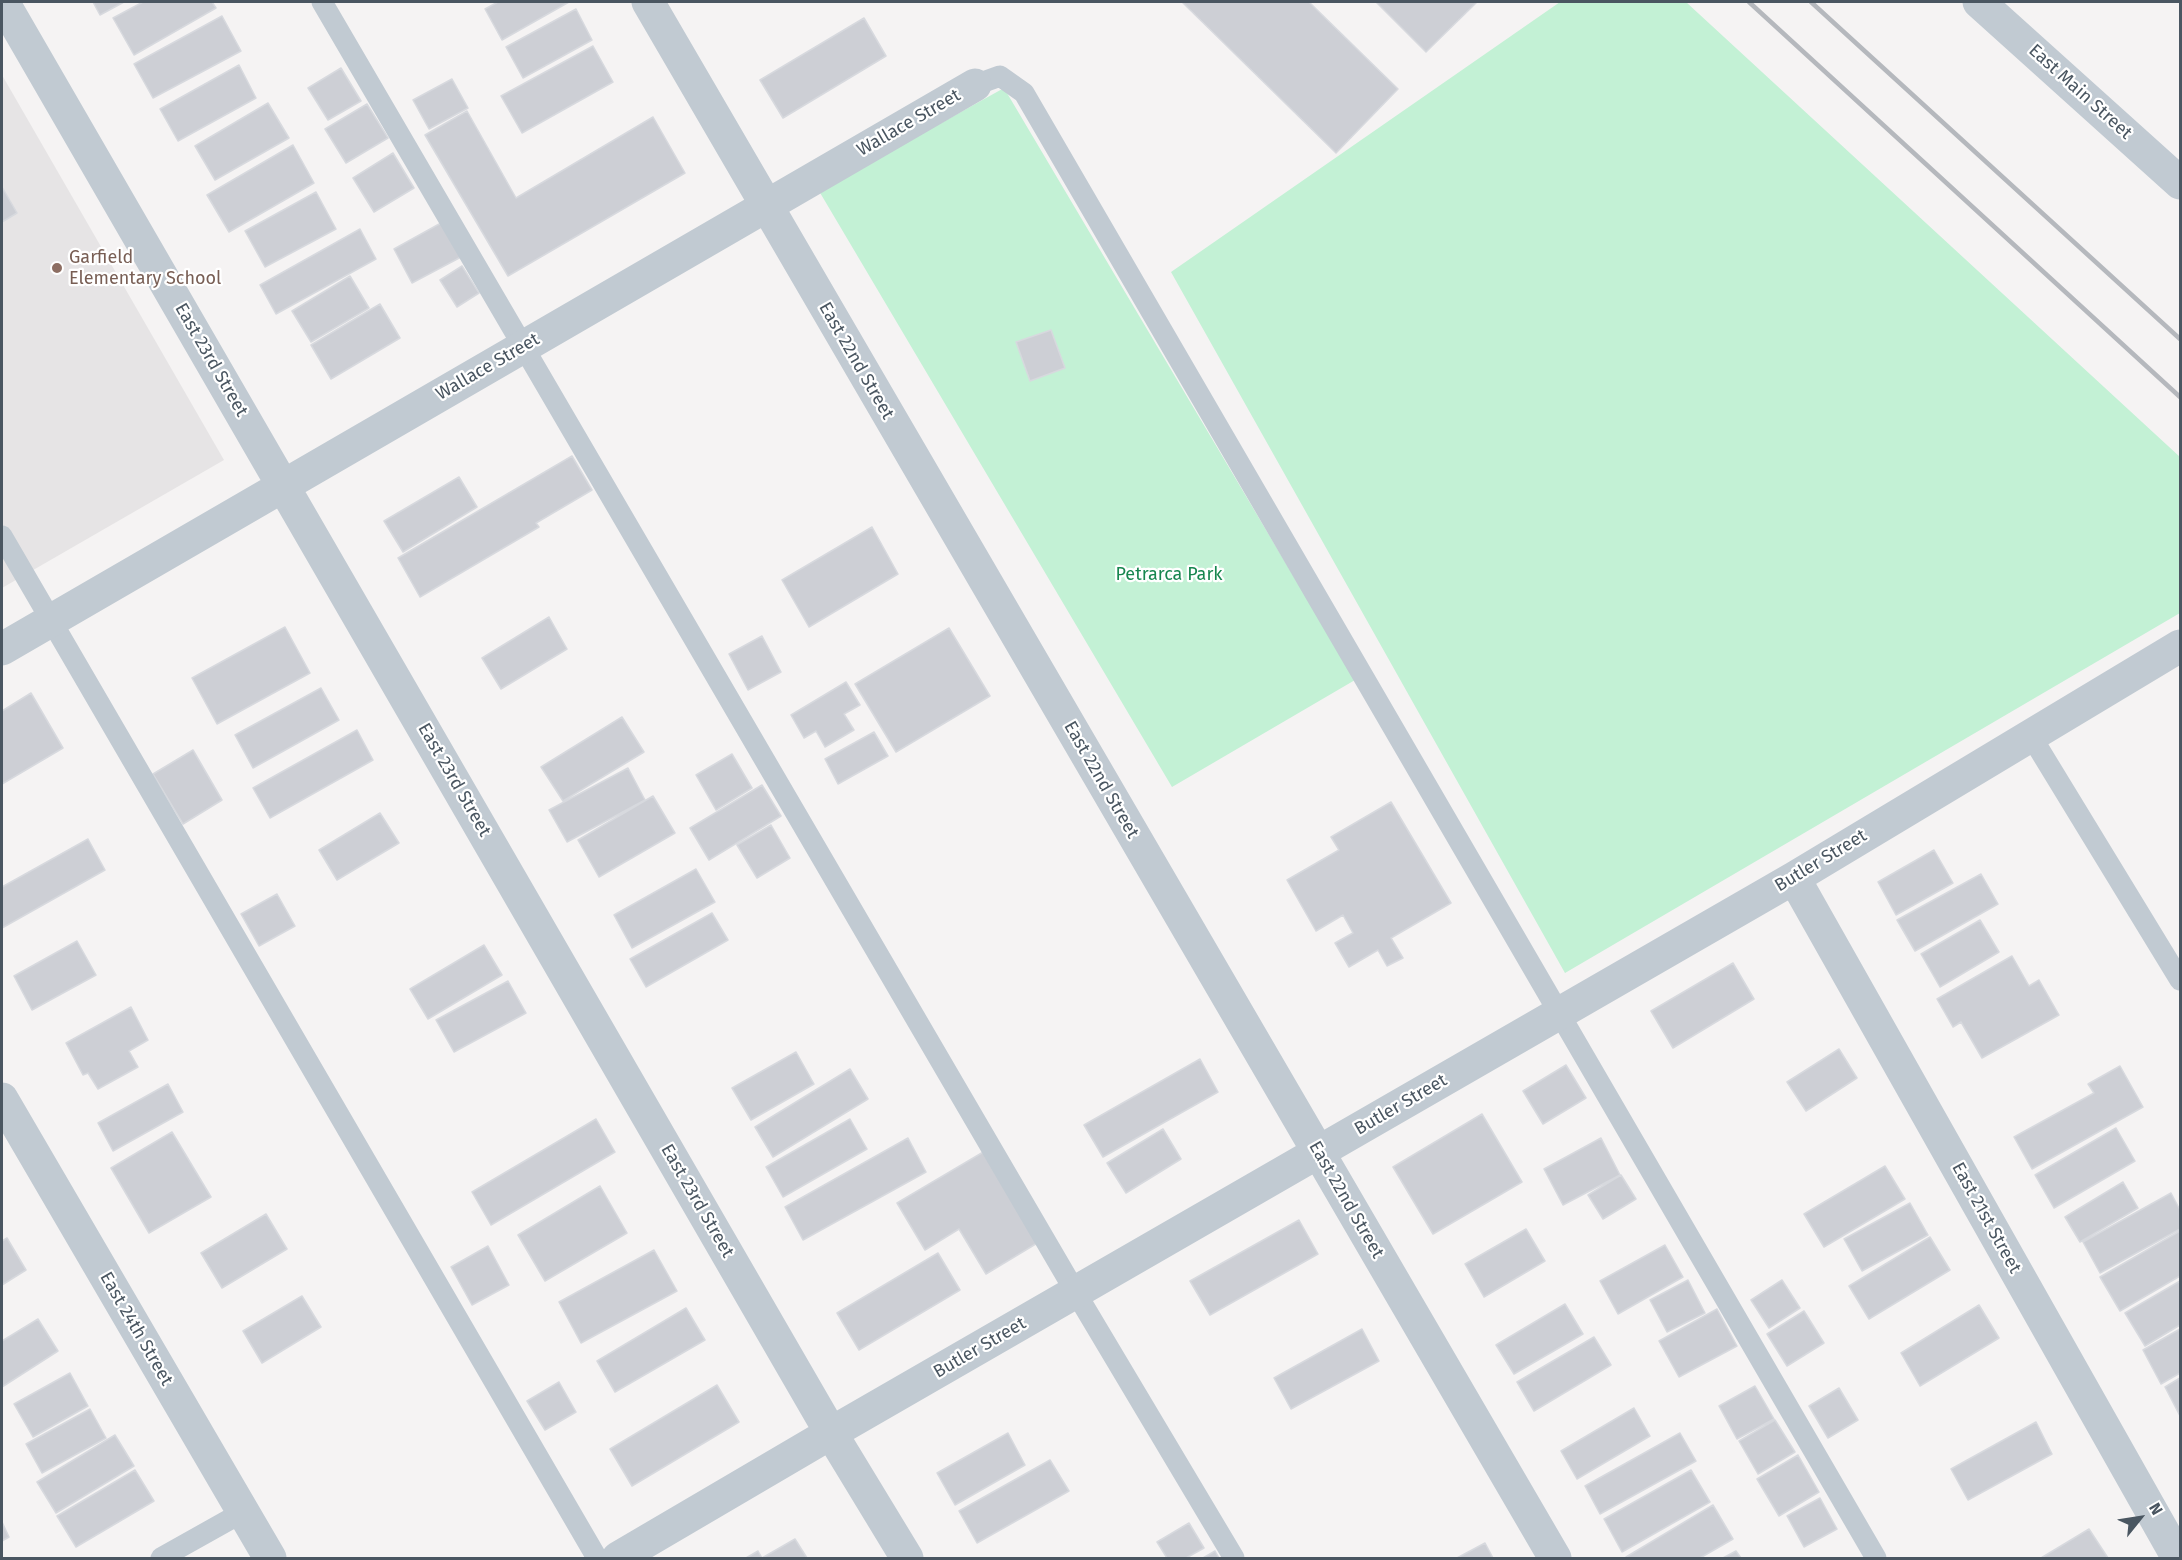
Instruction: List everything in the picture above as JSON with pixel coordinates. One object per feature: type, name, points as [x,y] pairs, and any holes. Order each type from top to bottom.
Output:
[{"type":"street","name":"East 23rd Street","points":[[3,2],[831,1433],[907,1558]]},
{"type":"street","name":"East 22nd Street","points":[[648,2],[1555,1558]]},
{"type":"street","name":"East Main Street","points":[[1979,2],[2181,183]]},
{"type":"street","name":"Wallace Street","points":[[2,649],[975,85]]},
{"type":"street","name":"Butler Street","points":[[618,1558],[1794,878],[2181,646]]},
{"type":"street","name":"East 21st Street","points":[[1794,878],[2178,1558]]},
{"type":"street","name":"East 24th Street","points":[[2,1099],[270,1558]]},
{"type":"lane","points":[[322,2],[1233,1558]]},
{"type":"lane","points":[[975,85],[1000,76],[1024,93],[1558,1015],[1876,1558]]},
{"type":"lane","points":[[2,536],[597,1558]]},
{"type":"lane","points":[[2031,736],[2181,980]]},
{"type":"lane","points":[[161,1558],[243,1512]]},
{"type":"shaded area","name":"Garfield Elementary School","points":[[2,75],[224,460],[2,588]]},
{"type":"green space","points":[[1560,2],[1686,2],[2180,457],[2180,613],[1565,973],[1171,272]]},
{"type":"green space","name":"Petrarca Park","points":[[1004,88],[1355,680],[1172,787],[819,191]]},
{"type":"building","points":[[93,2],[124,2],[100,15]]},
{"type":"building","points":[[143,2],[212,2],[216,8],[134,55],[113,18]]},
{"type":"building","points":[[498,2],[569,2],[502,40],[485,9]]},
{"type":"building","points":[[1182,2],[1309,2],[1398,89],[1336,153]]},
{"type":"building","points":[[1376,2],[1477,2],[1426,52]]},
{"type":"building","points":[[576,9],[592,40],[523,78],[506,47]]},
{"type":"building","points":[[222,16],[241,51],[153,98],[134,64]]},
{"type":"building","points":[[864,18],[886,56],[783,118],[760,80]]},
{"type":"building","points":[[593,46],[613,82],[522,133],[501,96]]},
{"type":"building","points":[[239,65],[256,98],[178,141],[160,109]]},
{"type":"building","points":[[341,68],[361,101],[328,120],[308,88]]},
{"type":"building","points":[[452,79],[468,108],[429,129],[413,100]]},
{"type":"building","points":[[268,103],[289,138],[215,180],[195,146]]},
{"type":"building","points":[[367,104],[388,138],[346,163],[325,129]]},
{"type":"building","points":[[467,111],[516,198],[653,117],[685,173],[508,276],[425,135]]},
{"type":"building","points":[[293,145],[314,183],[229,232],[207,195]]},
{"type":"building","points":[[393,153],[414,188],[374,212],[353,178]]},
{"type":"building","points":[[2,187],[17,213],[2,222]]},
{"type":"building","points":[[316,192],[336,229],[265,267],[245,231]]},
{"type":"building","points":[[441,223],[461,257],[412,283],[394,249]]},
{"type":"building","points":[[360,229],[376,259],[276,314],[260,285]]},
{"type":"building","points":[[462,266],[479,293],[457,307],[440,280]]},
{"type":"building","points":[[350,276],[369,308],[311,342],[292,311]]},
{"type":"building","points":[[380,304],[400,338],[331,379],[311,345]]},
{"type":"building","points":[[1051,330],[1065,368],[1030,381],[1016,342]]},
{"type":"building","points":[[572,456],[592,490],[536,523],[539,527],[420,597],[398,558]]},
{"type":"building","points":[[459,477],[477,507],[403,552],[384,521]]},
{"type":"building","points":[[872,527],[898,574],[809,627],[782,580]]},
{"type":"building","points":[[549,617],[567,649],[501,689],[482,658]]},
{"type":"building","points":[[285,627],[310,673],[217,724],[192,678]]},
{"type":"building","points":[[949,628],[990,696],[896,752],[855,684]]},
{"type":"building","points":[[762,636],[781,672],[748,690],[729,654]]},
{"type":"building","points":[[846,682],[860,705],[844,714],[854,730],[825,747],[816,731],[804,738],[791,715]]},
{"type":"building","points":[[321,688],[339,720],[253,768],[235,735]]},
{"type":"building","points":[[31,693],[63,748],[2,784],[2,711]]},
{"type":"building","points":[[622,717],[644,752],[563,801],[541,767]]},
{"type":"building","points":[[357,730],[373,760],[270,818],[253,788]]},
{"type":"building","points":[[874,732],[888,756],[838,784],[825,759]]},
{"type":"building","points":[[193,750],[222,800],[183,824],[153,774]]},
{"type":"building","points":[[732,754],[752,788],[716,810],[696,775]]},
{"type":"building","points":[[628,768],[645,800],[567,842],[549,810]]},
{"type":"building","points":[[762,785],[781,816],[709,860],[690,828]]},
{"type":"building","points":[[653,796],[675,833],[599,877],[578,840]]},
{"type":"building","points":[[1391,802],[1451,903],[1391,938],[1403,958],[1387,966],[1378,950],[1349,967],[1335,943],[1353,933],[1343,915],[1316,931],[1287,880],[1339,850],[1331,837]]},
{"type":"building","points":[[380,813],[399,843],[337,880],[319,850]]},
{"type":"building","points":[[771,825],[790,858],[757,878],[737,845]]},
{"type":"building","points":[[88,839],[105,870],[2,928],[2,887]]},
{"type":"building","points":[[1934,850],[1953,883],[1896,915],[1878,882]]},
{"type":"building","points":[[696,869],[715,902],[632,948],[614,915]]},
{"type":"building","points":[[1981,874],[1998,904],[1915,951],[1897,920]]},
{"type":"building","points":[[277,894],[295,926],[259,946],[241,914]]},
{"type":"building","points":[[712,913],[728,940],[646,987],[630,959]]},
{"type":"building","points":[[1980,920],[1999,952],[1940,987],[1921,954]]},
{"type":"building","points":[[77,941],[96,975],[32,1010],[14,976]]},
{"type":"building","points":[[484,945],[502,975],[428,1019],[410,989]]},
{"type":"building","points":[[2012,956],[2029,986],[2039,980],[2059,1015],[1982,1058],[1961,1022],[1953,1027],[1937,999]]},
{"type":"building","points":[[1733,963],[1754,999],[1673,1048],[1651,1011]]},
{"type":"building","points":[[508,981],[526,1013],[454,1052],[436,1020]]},
{"type":"building","points":[[131,1007],[148,1040],[129,1051],[138,1067],[98,1089],[88,1073],[83,1075],[66,1043]]},
{"type":"building","points":[[1839,1049],[1857,1078],[1806,1111],[1787,1082]]},
{"type":"building","points":[[796,1052],[814,1084],[751,1120],[732,1088]]},
{"type":"building","points":[[1200,1059],[1218,1092],[1103,1157],[1084,1125]]},
{"type":"building","points":[[1566,1065],[1586,1098],[1543,1124],[1523,1091]]},
{"type":"building","points":[[2120,1066],[2143,1107],[2032,1169],[2014,1137],[2094,1093],[2088,1084]]},
{"type":"building","points":[[850,1069],[868,1099],[773,1157],[755,1127]]},
{"type":"building","points":[[168,1084],[183,1112],[113,1151],[98,1123]]},
{"type":"building","points":[[1482,1114],[1522,1182],[1433,1234],[1393,1167]]},
{"type":"building","points":[[596,1119],[615,1152],[491,1225],[472,1192]]},
{"type":"building","points":[[850,1119],[867,1149],[783,1197],[766,1167]]},
{"type":"building","points":[[2116,1128],[2135,1161],[2054,1208],[2035,1175]]},
{"type":"building","points":[[1163,1129],[1181,1159],[1126,1193],[1107,1163]]},
{"type":"building","points":[[172,1132],[211,1197],[149,1233],[111,1168]]},
{"type":"building","points":[[908,1138],[926,1172],[803,1240],[785,1207]]},
{"type":"building","points":[[1601,1138],[1620,1175],[1563,1205],[1544,1169]]},
{"type":"building","points":[[985,1151],[1039,1242],[986,1274],[959,1229],[925,1250],[897,1203]]},
{"type":"building","points":[[1885,1166],[1905,1199],[1824,1247],[1804,1214]]},
{"type":"building","points":[[1621,1175],[1636,1199],[1603,1219],[1588,1195]]},
{"type":"building","points":[[2123,1182],[2138,1208],[2080,1242],[2065,1217]]},
{"type":"building","points":[[600,1186],[627,1233],[545,1281],[518,1235]]},
{"type":"building","points":[[2171,1193],[2180,1210],[2180,1229],[2100,1273],[2083,1242]]},
{"type":"building","points":[[1910,1203],[1928,1235],[1862,1271],[1844,1239]]},
{"type":"building","points":[[266,1214],[287,1249],[222,1288],[201,1253]]},
{"type":"building","points":[[1299,1220],[1318,1254],[1210,1315],[1190,1281]]},
{"type":"building","points":[[1526,1229],[1545,1261],[1484,1297],[1465,1264]]},
{"type":"building","points":[[2180,1231],[2180,1276],[2120,1311],[2100,1277]]},
{"type":"building","points":[[1930,1237],[1950,1270],[1869,1319],[1849,1286]]},
{"type":"building","points":[[7,1238],[26,1270],[2,1285],[2,1241]]},
{"type":"building","points":[[1665,1245],[1683,1277],[1618,1314],[1600,1281]]},
{"type":"building","points":[[488,1246],[509,1285],[472,1305],[451,1267]]},
{"type":"building","points":[[654,1250],[677,1291],[581,1343],[559,1302]]},
{"type":"building","points":[[938,1253],[960,1290],[859,1350],[837,1313]]},
{"type":"building","points":[[1688,1280],[1705,1313],[1667,1332],[1650,1300]]},
{"type":"building","points":[[1782,1280],[1800,1308],[1769,1328],[1751,1300]]},
{"type":"building","points":[[2180,1281],[2180,1325],[2145,1346],[2125,1313]]},
{"type":"building","points":[[302,1296],[321,1327],[262,1363],[243,1331]]},
{"type":"building","points":[[1565,1304],[1583,1334],[1514,1374],[1496,1345]]},
{"type":"building","points":[[1979,1305],[1999,1338],[1920,1386],[1901,1353]]},
{"type":"building","points":[[686,1308],[705,1340],[615,1392],[597,1361]]},
{"type":"building","points":[[1717,1309],[1737,1346],[1679,1377],[1659,1341]]},
{"type":"building","points":[[1804,1311],[1824,1343],[1787,1366],[1767,1334]]},
{"type":"building","points":[[38,1319],[58,1351],[2,1387],[2,1341]]},
{"type":"building","points":[[1362,1329],[1379,1361],[1291,1409],[1274,1378]]},
{"type":"building","points":[[2180,1329],[2180,1373],[2161,1384],[2143,1350]]},
{"type":"building","points":[[1594,1337],[1611,1365],[1534,1411],[1517,1382]]},
{"type":"building","points":[[70,1373],[88,1406],[33,1437],[14,1404]]},
{"type":"building","points":[[2180,1378],[2180,1416],[2165,1387]]},
{"type":"building","points":[[559,1382],[576,1412],[545,1430],[527,1401]]},
{"type":"building","points":[[717,1385],[739,1422],[632,1486],[610,1449]]},
{"type":"building","points":[[1755,1386],[1774,1419],[1737,1439],[1719,1406]]},
{"type":"building","points":[[1839,1388],[1858,1420],[1828,1438],[1809,1406]]},
{"type":"building","points":[[1634,1408],[1650,1436],[1577,1479],[1561,1451]]},
{"type":"building","points":[[90,1409],[106,1438],[42,1473],[26,1444]]},
{"type":"building","points":[[1775,1420],[1795,1452],[1758,1474],[1739,1441]]},
{"type":"building","points":[[2036,1422],[2052,1454],[1968,1500],[1951,1469]]},
{"type":"building","points":[[1008,1433],[1025,1465],[955,1505],[937,1473]]},
{"type":"building","points":[[1680,1433],[1696,1461],[1600,1514],[1585,1486]]},
{"type":"building","points":[[115,1435],[134,1466],[56,1513],[37,1482]]},
{"type":"building","points":[[1798,1455],[1819,1492],[1779,1516],[1757,1479]]},
{"type":"building","points":[[1050,1460],[1069,1491],[977,1543],[959,1511]]},
{"type":"building","points":[[135,1470],[154,1501],[76,1547],[57,1516]]},
{"type":"building","points":[[1691,1470],[1710,1502],[1622,1552],[1604,1519]]},
{"type":"building","points":[[1820,1498],[1837,1529],[1804,1547],[1787,1516]]},
{"type":"building","points":[[1713,1505],[1733,1539],[1700,1558],[1626,1557]]},
{"type":"building","points":[[2,1522],[9,1537],[2,1541]]},
{"type":"building","points":[[1189,1523],[1204,1548],[1186,1558],[1167,1558],[1157,1542]]},
{"type":"building","points":[[2089,1529],[2108,1558],[2041,1558]]},
{"type":"building","points":[[795,1539],[807,1558],[762,1558]]},
{"type":"building","points":[[1485,1543],[1493,1558],[1457,1558]]},
{"type":"building","points":[[758,1551],[762,1558],[746,1558]]},
{"type":"building","points":[[1215,1551],[1219,1558],[1203,1558]]},
{"type":"building","points":[[1736,1551],[1741,1558],[1723,1558]]},
{"type":"railway","points":[[1749,2],[2180,397]]},
{"type":"railway","points":[[1811,2],[2180,339]]},
{"type":"place","name":"Garfield Elementary School","points":[[57,268]]}]
